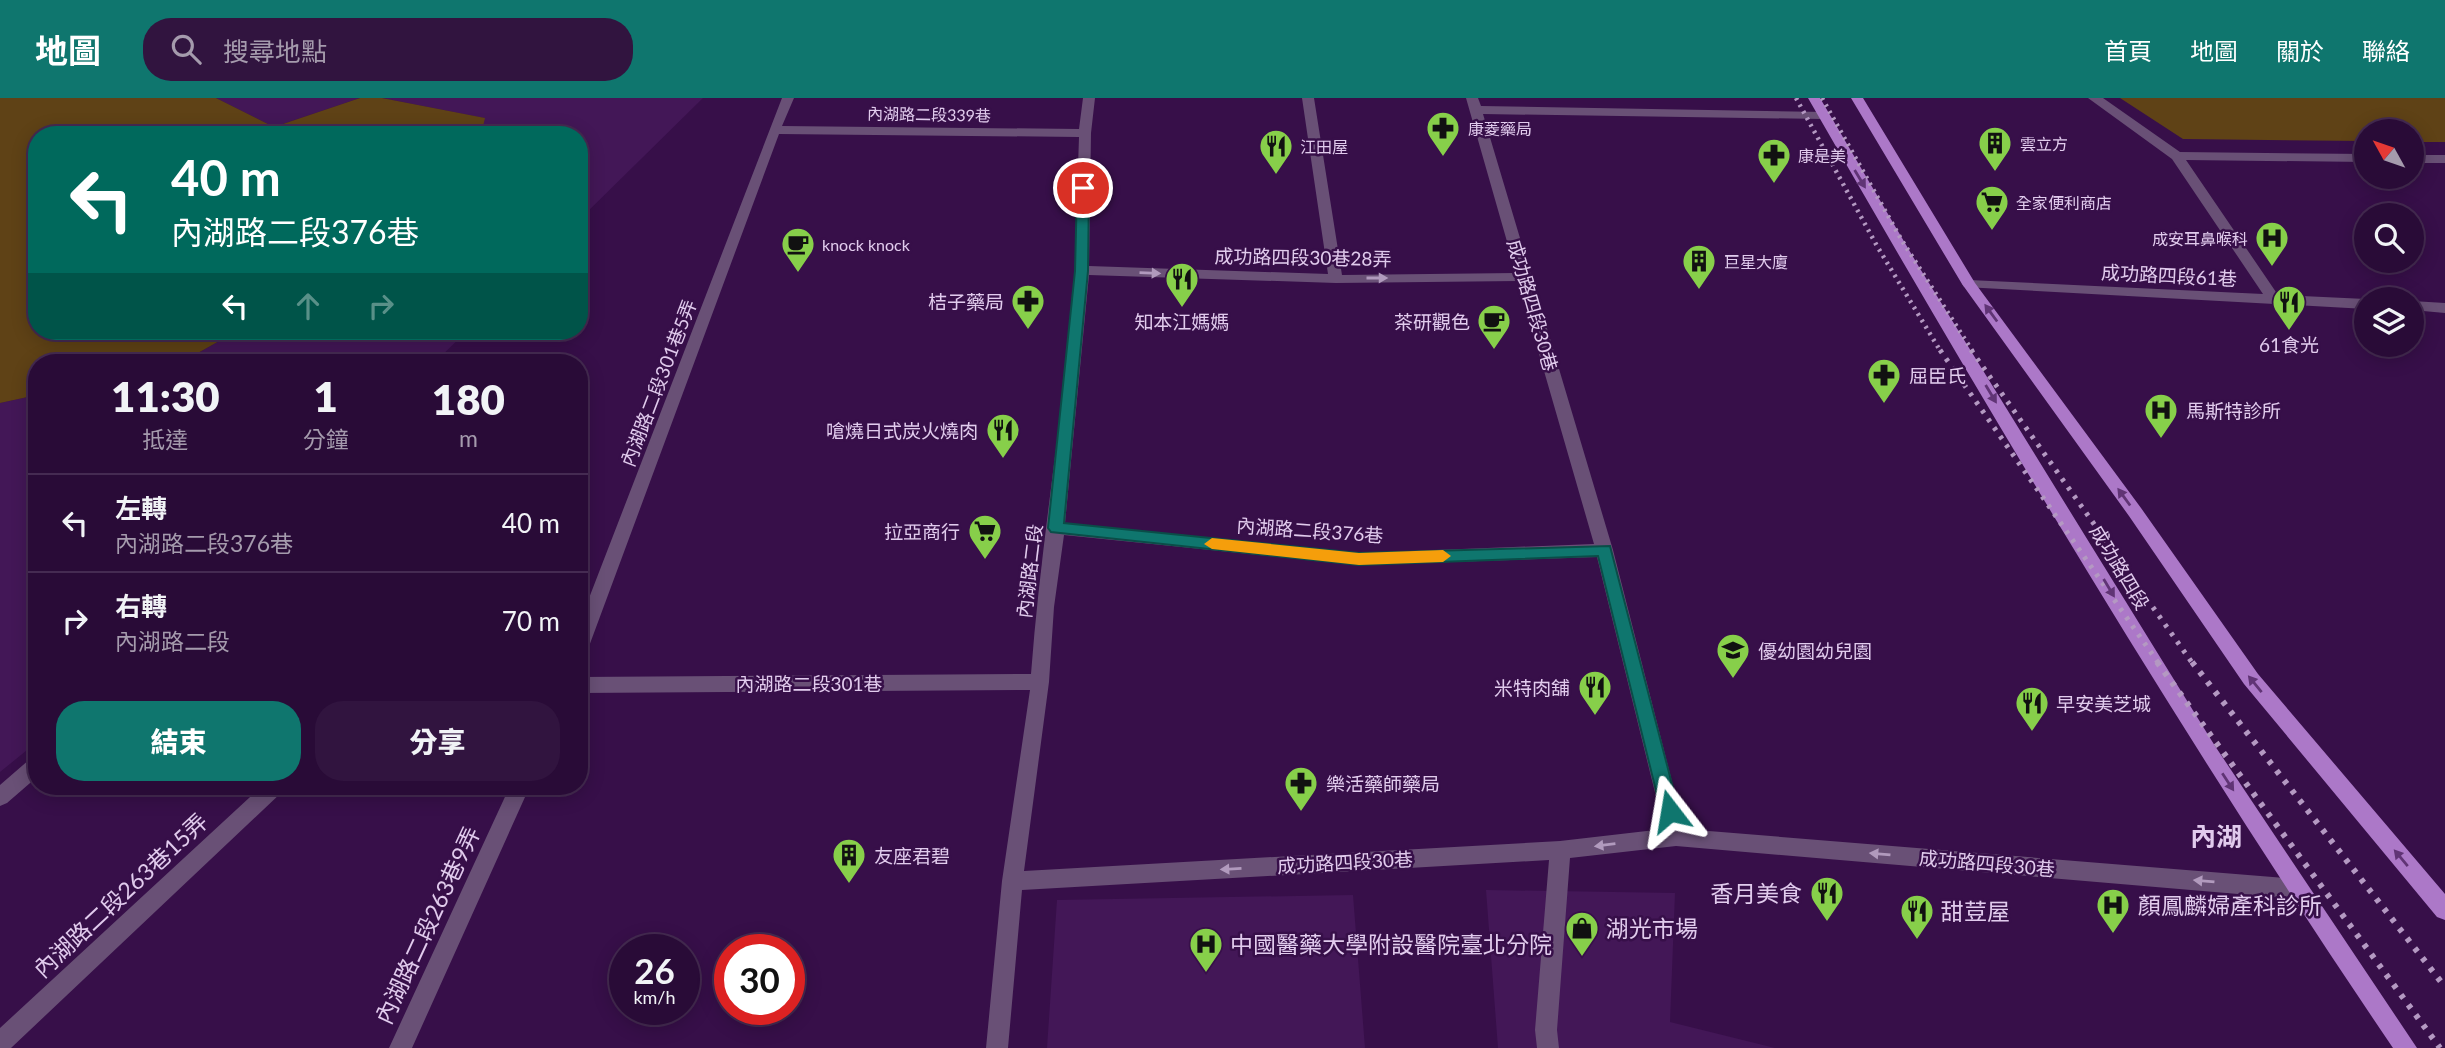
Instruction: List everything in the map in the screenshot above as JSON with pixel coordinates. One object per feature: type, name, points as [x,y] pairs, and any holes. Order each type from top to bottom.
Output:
[{"type":"main road","name":"成功路四段","points":[[1814,98],[1822,116],[2208,752],[2297,889],[2406,1048]]},
{"type":"main road","name":"成功路四段","points":[[1857,98],[1969,284],[2143,523],[2251,679],[2445,910]]},
{"type":"street","name":"內湖路二段301巷5弄","points":[[588,625],[788,98]]},
{"type":"street","name":"內湖路二段","points":[[997,1048],[1012,881],[1040,682],[1045,607],[1056,528],[1082,271],[1084,133],[1089,98]]},
{"type":"street","points":[[1308,98],[1336,279]]},
{"type":"street","points":[[2094,98],[2117,111],[2177,156],[2273,299]]},
{"type":"street","name":"成功路四段30巷","points":[[1676,837],[1604,550],[1473,104],[1822,116]]},
{"type":"street","name":"內湖路二段339巷","points":[[774,130],[1084,133]]},
{"type":"street","points":[[2177,156],[2354,158]]},
{"type":"street","points":[[2424,159],[2445,159]]},
{"type":"street","name":"成功路四段30巷28弄","points":[[1082,271],[1336,279],[1524,277]]},
{"type":"street","name":"成功路四段61巷","points":[[1969,284],[2354,303]]},
{"type":"street","points":[[2424,307],[2445,308]]},
{"type":"street","name":"內湖路二段376巷","points":[[1056,528],[1359,559],[1604,550]]},
{"type":"street","name":"內湖路二段301巷","points":[[588,685],[1040,682]]},
{"type":"street","points":[[0,797],[28,773]]},
{"type":"street","name":"內湖路二段263巷15弄","points":[[0,1042],[265,795]]},
{"type":"street","name":"內湖路二段263巷9弄","points":[[400,1048],[516,795]]},
{"type":"street","name":"成功路四段30巷","points":[[1012,881],[1560,850],[1676,837],[2297,889]]},
{"type":"street","points":[[1548,1048],[1546,1030],[1560,850]]},
{"type":"shaded area","points":[[0,98],[216,98],[272,126],[28,126],[28,340],[221,340],[196,354],[28,354],[28,397],[0,403]]},
{"type":"shaded area","points":[[216,98],[360,98],[277,126]]},
{"type":"shaded area","points":[[360,98],[382,98],[485,118],[483,126],[277,126]]},
{"type":"shaded area","points":[[382,98],[703,98],[588,211],[588,126],[483,126],[484,118]]},
{"type":"shaded area","points":[[2120,98],[2445,98],[2445,142],[2424,142],[2424,119],[2354,119],[2354,141],[2183,139]]},
{"type":"shaded area","points":[[221,340],[458,340],[443,354],[196,354]]},
{"type":"shaded area","points":[[28,397],[28,749],[0,772],[0,403]]},
{"type":"shaded area","name":"湖光市場","points":[[1486,890],[1675,893],[1670,1022],[1775,1048],[1498,1048]]},
{"type":"shaded area","name":"中國醫藥大學附設醫院臺北分院","points":[[1353,895],[1365,1048],[1047,1048],[1057,900]]},
{"type":"railway","points":[[1796,98],[1877,246],[1941,352]]},
{"type":"railway","points":[[1822,98],[1901,239],[1973,352]]},
{"type":"railway","points":[[1940,350],[2159,664]]},
{"type":"railway","points":[[1971,350],[2193,664]]},
{"type":"railway","points":[[2157,662],[2440,1048]]},
{"type":"railway","points":[[2192,662],[2445,987]]},
{"type":"slow traffic","points":[[1212,544],[1359,559],[1443,556]]},
{"type":"place","name":"康菱藥局","points":[[1443,158]]},
{"type":"place","name":"雲立方","points":[[1995,173]]},
{"type":"place","name":"江田屋","points":[[1276,176]]},
{"type":"place","name":"康是美","points":[[1774,185]]},
{"type":"place","name":"全家便利商店","points":[[1992,232]]},
{"type":"place","name":"成安耳鼻喉科","points":[[2272,268]]},
{"type":"place","name":"knock knock","points":[[798,274]]},
{"type":"place","name":"巨星大廈","points":[[1699,291]]},
{"type":"place","name":"知本江媽媽","points":[[1182,309]]},
{"type":"place","name":"桔子藥局","points":[[1028,331]]},
{"type":"place","name":"61食光","points":[[2289,332]]},
{"type":"place","name":"茶研觀色","points":[[1494,351]]},
{"type":"place","name":"屈臣氏","points":[[1884,405]]},
{"type":"place","name":"馬斯特診所","points":[[2161,440]]},
{"type":"place","name":"嗆燒日式炭火燒肉","points":[[1003,460]]},
{"type":"place","name":"拉亞商行","points":[[985,561]]},
{"type":"place","name":"優幼園幼兒園","points":[[1733,680]]},
{"type":"place","name":"米特肉舖","points":[[1595,717]]},
{"type":"place","name":"早安美芝城","points":[[2032,733]]},
{"type":"place","name":"樂活藥師藥局","points":[[1301,813]]},
{"type":"place","name":"友座君碧","points":[[849,885]]},
{"type":"place","name":"香月美食","points":[[1827,923]]},
{"type":"place","name":"顏鳳麟婦產科診所","points":[[2113,935]]},
{"type":"place","name":"甜荳屋","points":[[1917,941]]},
{"type":"place","name":"湖光市場","points":[[1582,958]]},
{"type":"place","name":"中國醫藥大學附設醫院臺北分院","points":[[1206,974]]},
{"type":"district","name":"內湖","points":[[2216,836]]},
{"type":"route","points":[[1083,188],[1082,271],[1056,528],[1359,559],[1604,550],[1670,811]]}]
